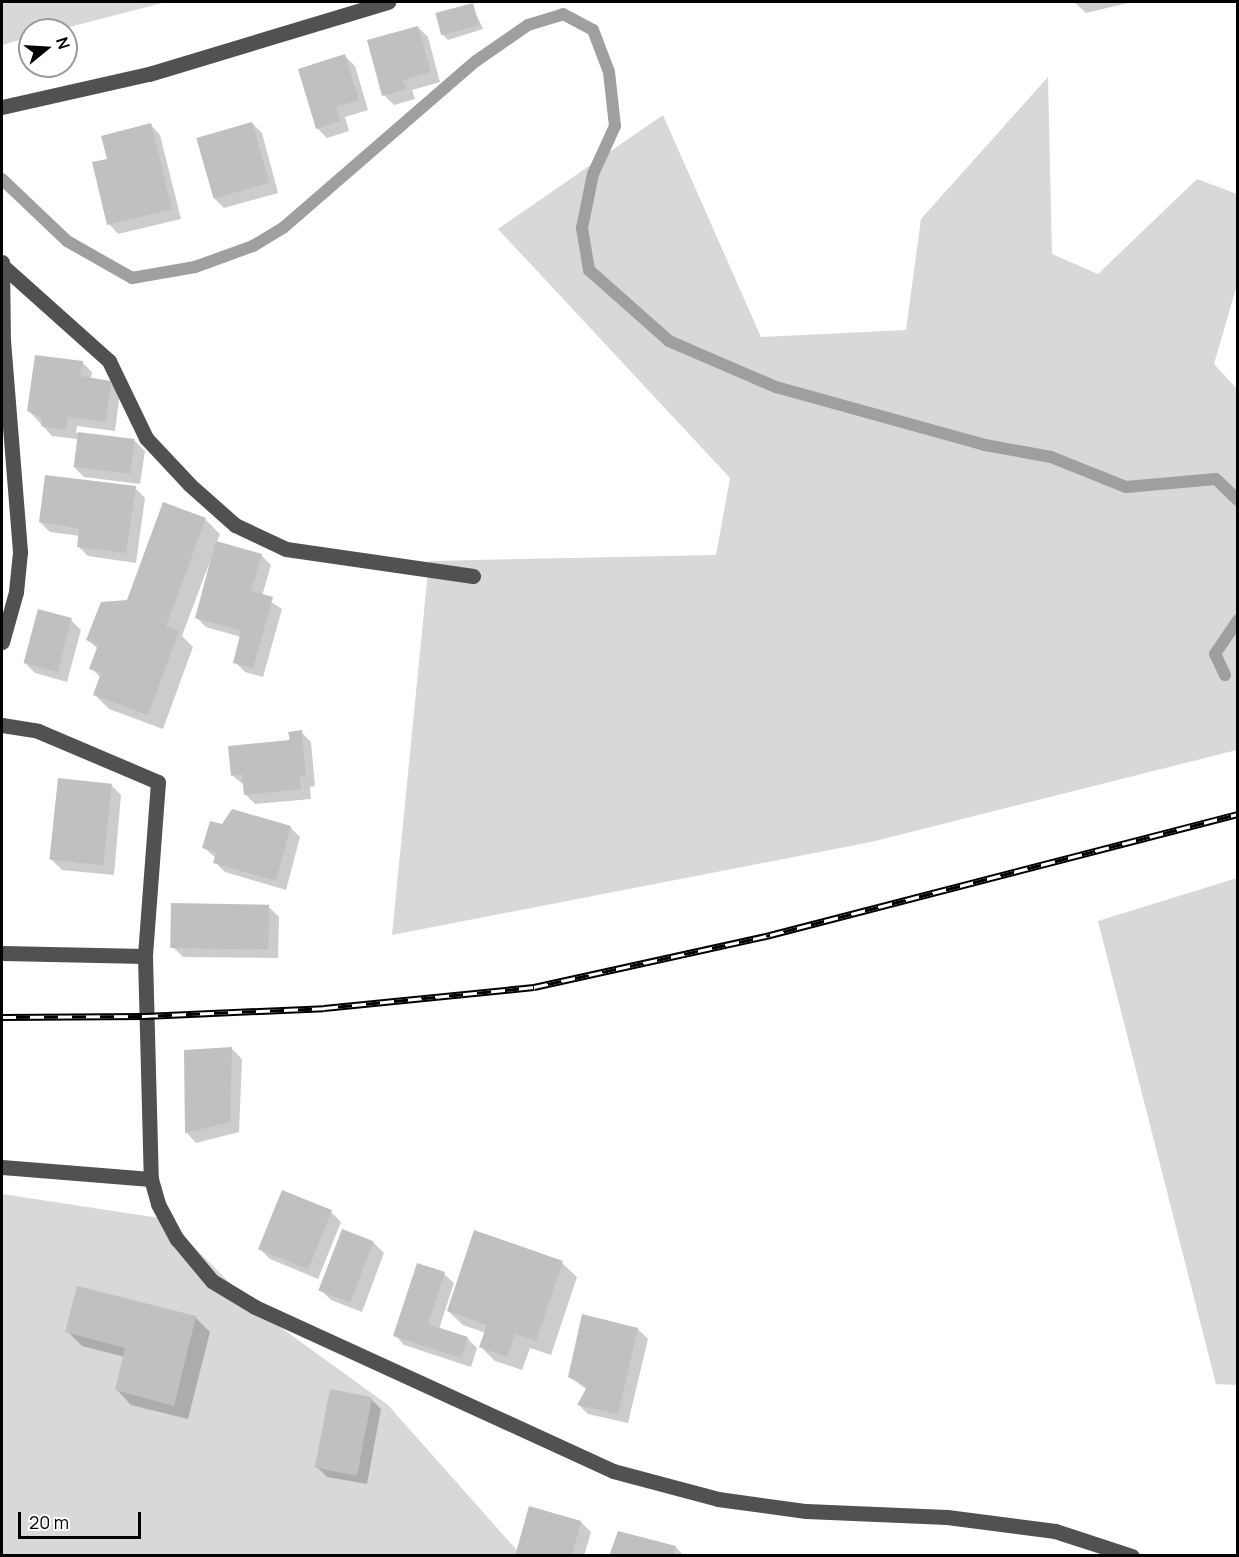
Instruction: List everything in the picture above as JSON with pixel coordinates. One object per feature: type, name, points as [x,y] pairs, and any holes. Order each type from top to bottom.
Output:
[{"type":"street","points":[[2,106],[149,74],[388,2]]},
{"type":"street","points":[[3,265],[109,362],[146,438],[190,485],[236,525],[286,549],[473,576]]},
{"type":"street","points":[[2,642],[16,592],[20,552],[3,340],[3,265]]},
{"type":"street","points":[[2,725],[38,730],[158,782],[144,956],[151,1179],[158,1204],[177,1239],[212,1281],[255,1307],[613,1471],[729,1501],[806,1511],[948,1517],[1055,1531],[1132,1556]]},
{"type":"street","points":[[2,953],[144,956]]},
{"type":"street","points":[[2,1167],[151,1179]]},
{"type":"shaded area","points":[[2,2],[166,2],[78,25],[78,18],[18,18],[18,40],[2,45]]},
{"type":"shaded area","points":[[1048,77],[1052,254],[1098,274],[1197,179],[1237,194],[1237,285],[1214,364],[1237,389],[1237,750],[871,842],[392,935],[429,561],[716,555],[730,478],[498,229],[663,115],[761,337],[906,330],[921,219]]},
{"type":"shaded area","points":[[1238,878],[1237,1385],[1216,1384],[1098,921]]},
{"type":"shaded area","points":[[2,1194],[166,1219],[258,1311],[388,1405],[521,1555],[2,1555]]},
{"type":"building","points":[[473,3],[479,25],[441,35],[435,13]]},
{"type":"building","points":[[418,26],[431,72],[403,80],[406,89],[382,96],[367,40]]},
{"type":"building","points":[[345,54],[359,100],[336,107],[340,121],[316,129],[298,69]]},
{"type":"building","points":[[252,122],[269,183],[214,199],[196,138]]},
{"type":"building","points":[[151,123],[172,209],[107,225],[92,162],[107,159],[101,136]]},
{"type":"building","points":[[35,355],[83,361],[80,376],[111,381],[106,422],[68,417],[66,430],[41,426],[42,418],[27,411]]},
{"type":"building","points":[[78,432],[135,439],[130,474],[74,467]]},
{"type":"building","points":[[45,475],[136,486],[126,553],[77,547],[79,528],[39,522]]},
{"type":"building","points":[[163,502],[206,518],[166,626],[179,631],[148,715],[93,695],[101,673],[89,669],[98,645],[86,640],[101,602],[127,600]]},
{"type":"building","points":[[216,541],[262,554],[251,591],[273,597],[253,668],[233,663],[241,631],[195,618]]},
{"type":"building","points":[[38,609],[72,618],[57,672],[24,663]]},
{"type":"building","points":[[302,730],[306,777],[300,777],[301,789],[244,795],[242,774],[231,776],[228,746],[290,740],[288,732]]},
{"type":"building","points":[[58,778],[112,784],[103,865],[49,860]]},
{"type":"building","points":[[232,809],[291,826],[276,881],[213,863],[216,852],[202,848],[210,821],[222,824]]},
{"type":"building","points":[[171,903],[269,905],[268,950],[170,948]]},
{"type":"building","points":[[232,1047],[230,1122],[185,1133],[184,1050]]},
{"type":"building","points":[[282,1190],[332,1210],[308,1270],[258,1249]]},
{"type":"building","points":[[342,1229],[374,1241],[350,1303],[318,1291]]},
{"type":"building","points":[[474,1230],[563,1261],[536,1341],[515,1334],[507,1357],[479,1347],[487,1325],[447,1311]]},
{"type":"building","points":[[417,1263],[445,1272],[428,1324],[468,1337],[461,1358],[393,1336]]},
{"type":"building","points":[[77,1286],[196,1316],[174,1406],[115,1390],[125,1348],[65,1332]]},
{"type":"building","points":[[582,1314],[638,1328],[618,1414],[577,1405],[587,1387],[568,1377]]},
{"type":"building","points":[[330,1389],[372,1397],[357,1476],[315,1468]]},
{"type":"building","points":[[529,1506],[581,1521],[572,1556],[515,1556]]},
{"type":"building","points":[[618,1531],[676,1546],[674,1556],[609,1556]]},
{"type":"waterway","points":[[2,179],[67,241],[132,278],[195,267],[253,246],[283,228],[476,61],[528,25],[563,14],[593,30],[609,72],[615,126],[593,174],[582,228],[589,270],[669,341],[776,387],[985,445],[1051,457],[1126,487],[1216,479],[1238,500]]},
{"type":"waterway","points":[[1225,675],[1215,654],[1238,620]]},
{"type":"railway","points":[[2,1017],[144,1016],[324,1008],[534,987],[770,935],[1238,814]]}]
